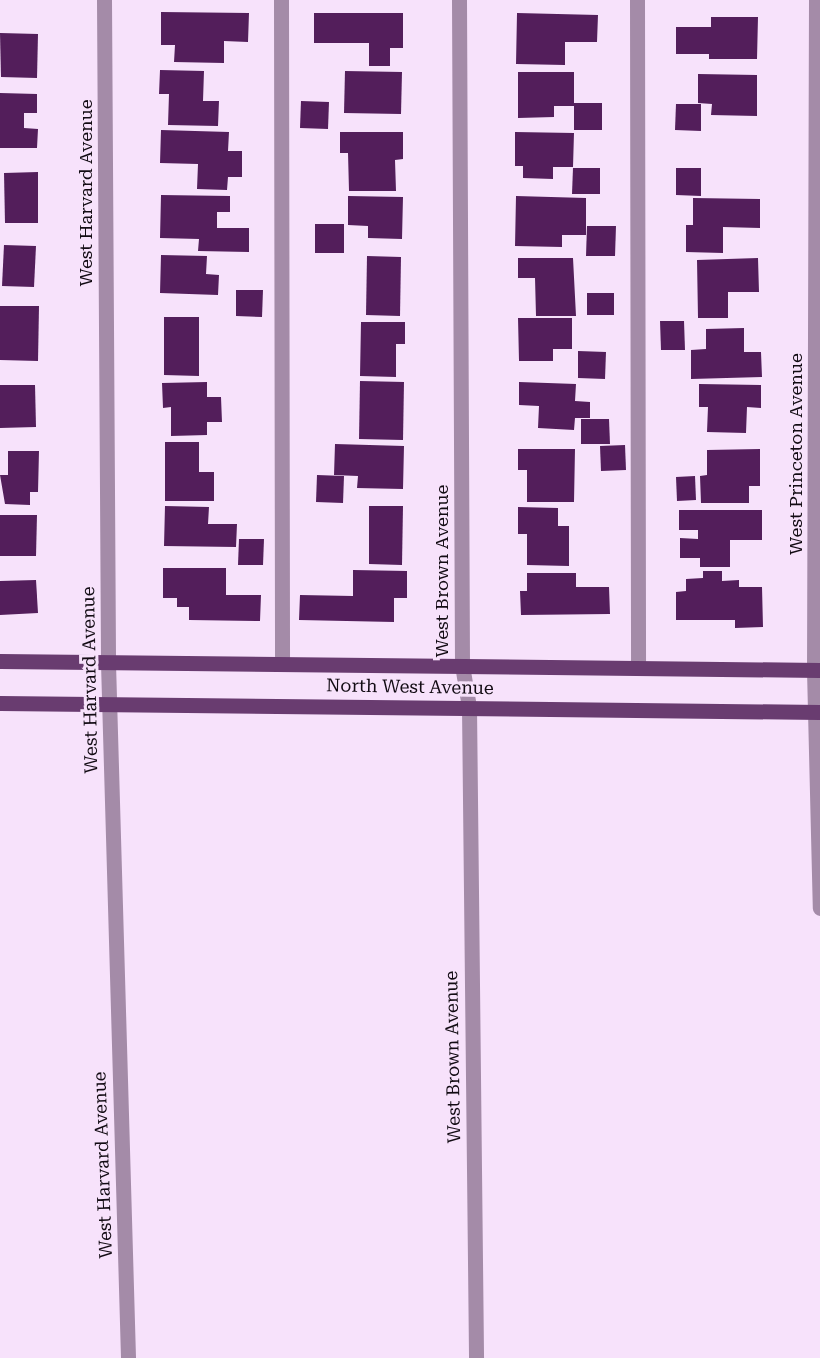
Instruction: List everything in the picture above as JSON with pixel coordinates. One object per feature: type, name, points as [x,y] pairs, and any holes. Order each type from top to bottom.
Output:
[{"type":"main road","name":"North West Avenue","points":[[0,661],[817,670]]},
{"type":"main road","name":"North West Avenue","points":[[0,703],[110,701],[818,712]]},
{"type":"street","name":"West Harvard Avenue","points":[[104,0],[108,663],[128,1358]]},
{"type":"street","points":[[281,0],[282,664]]},
{"type":"street","name":"West Brown Avenue","points":[[459,0],[462,665],[469,707],[476,1358]]},
{"type":"street","points":[[637,0],[638,668]]},
{"type":"street","name":"West Princeton Avenue","points":[[816,0],[817,670],[820,908]]},
{"type":"building","points":[[161,12],[249,13],[248,42],[224,41],[224,63],[174,62],[175,45],[161,45]]},
{"type":"building","points":[[314,13],[403,13],[403,48],[390,48],[390,66],[369,66],[369,43],[314,43]]},
{"type":"building","points":[[517,13],[598,15],[597,42],[565,42],[565,65],[516,64]]},
{"type":"building","points":[[711,17],[758,17],[757,59],[709,59],[709,54],[676,54],[676,27],[711,27]]},
{"type":"building","points":[[0,33],[38,34],[37,78],[1,77]]},
{"type":"building","points":[[160,70],[204,71],[203,101],[219,101],[218,126],[168,125],[169,94],[159,94]]},
{"type":"building","points":[[345,71],[402,72],[401,114],[344,113]]},
{"type":"building","points":[[518,72],[574,72],[574,103],[602,103],[602,130],[574,130],[574,106],[554,106],[554,117],[518,118]]},
{"type":"building","points":[[698,74],[757,75],[757,116],[711,115],[712,104],[698,103]]},
{"type":"building","points":[[0,93],[37,94],[37,113],[24,113],[24,128],[38,129],[37,148],[0,148]]},
{"type":"building","points":[[301,101],[329,102],[328,129],[300,128]]},
{"type":"building","points":[[676,104],[701,104],[701,131],[675,130]]},
{"type":"building","points":[[161,130],[229,132],[228,151],[242,151],[242,177],[228,177],[227,190],[197,189],[198,164],[160,163]]},
{"type":"building","points":[[340,132],[403,132],[403,159],[395,160],[396,191],[349,191],[348,153],[340,153]]},
{"type":"building","points":[[515,132],[574,133],[573,167],[553,167],[553,179],[523,178],[523,166],[515,166]]},
{"type":"building","points":[[573,168],[600,168],[600,194],[572,194]]},
{"type":"building","points":[[676,168],[701,168],[701,196],[676,195]]},
{"type":"building","points":[[38,172],[38,223],[5,223],[4,173]]},
{"type":"building","points":[[161,195],[230,196],[230,212],[217,212],[217,228],[249,228],[249,252],[198,251],[199,239],[160,238]]},
{"type":"building","points":[[348,196],[403,197],[402,239],[368,238],[368,226],[348,225]]},
{"type":"building","points":[[516,196],[586,198],[586,235],[562,235],[562,247],[515,246]]},
{"type":"building","points":[[693,198],[760,199],[760,228],[723,227],[723,253],[686,252],[686,225],[693,225]]},
{"type":"building","points":[[315,224],[344,224],[344,253],[315,253]]},
{"type":"building","points":[[587,226],[616,226],[615,256],[586,256]]},
{"type":"building","points":[[4,245],[36,246],[34,287],[2,286]]},
{"type":"building","points":[[161,255],[207,256],[206,274],[219,275],[218,295],[160,293]]},
{"type":"building","points":[[367,256],[401,257],[400,316],[366,315]]},
{"type":"building","points":[[518,258],[573,258],[576,316],[536,316],[535,278],[518,278]]},
{"type":"building","points":[[758,258],[759,292],[728,292],[728,318],[698,318],[697,260]]},
{"type":"building","points":[[236,290],[263,290],[262,317],[236,316]]},
{"type":"building","points":[[587,293],[614,293],[614,315],[587,315]]},
{"type":"building","points":[[0,306],[39,306],[38,361],[0,360]]},
{"type":"building","points":[[164,317],[199,317],[199,376],[164,375]]},
{"type":"building","points":[[518,318],[572,318],[572,349],[553,349],[553,361],[519,361]]},
{"type":"building","points":[[660,321],[684,321],[685,350],[661,350]]},
{"type":"building","points":[[361,322],[405,322],[405,344],[396,344],[396,377],[360,376]]},
{"type":"building","points":[[744,328],[744,352],[761,352],[762,377],[691,379],[691,350],[706,349],[706,329]]},
{"type":"building","points":[[578,351],[606,352],[605,379],[578,378]]},
{"type":"building","points":[[360,381],[404,382],[403,440],[359,439]]},
{"type":"building","points":[[207,382],[207,397],[221,397],[222,422],[207,422],[207,435],[171,436],[171,407],[163,408],[162,383]]},
{"type":"building","points":[[519,382],[576,384],[575,401],[590,402],[590,418],[575,418],[574,430],[538,428],[539,406],[519,405]]},
{"type":"building","points":[[699,384],[761,385],[761,408],[747,407],[746,433],[707,432],[708,407],[699,407]]},
{"type":"building","points":[[0,385],[35,385],[36,427],[0,428]]},
{"type":"building","points":[[581,419],[609,419],[610,444],[581,444]]},
{"type":"building","points":[[165,442],[199,442],[199,472],[214,472],[214,501],[165,501]]},
{"type":"building","points":[[335,444],[404,446],[403,489],[357,488],[358,476],[334,475]]},
{"type":"building","points":[[625,445],[626,470],[601,471],[600,446]]},
{"type":"building","points":[[518,449],[575,449],[574,502],[527,502],[527,470],[518,470]]},
{"type":"building","points":[[760,449],[760,486],[749,486],[749,503],[701,503],[700,476],[707,475],[707,450]]},
{"type":"building","points":[[8,451],[39,451],[38,492],[30,492],[30,505],[5,504],[0,475],[8,475]]},
{"type":"building","points":[[317,475],[344,476],[343,503],[316,502]]},
{"type":"building","points":[[695,476],[696,500],[677,501],[676,477]]},
{"type":"building","points":[[165,506],[209,507],[208,524],[237,524],[236,547],[164,546]]},
{"type":"building","points":[[369,506],[403,506],[402,565],[369,564]]},
{"type":"building","points":[[518,507],[558,508],[558,526],[569,526],[569,566],[527,565],[527,534],[518,534]]},
{"type":"building","points":[[679,510],[762,510],[762,540],[730,540],[730,567],[700,567],[700,558],[680,558],[680,538],[698,539],[698,530],[679,530]]},
{"type":"building","points":[[0,515],[37,515],[36,556],[0,556]]},
{"type":"building","points":[[239,539],[264,539],[263,565],[238,565]]},
{"type":"building","points":[[163,568],[226,568],[226,595],[261,595],[260,621],[189,620],[189,607],[177,607],[177,598],[163,598]]},
{"type":"building","points":[[353,570],[407,571],[407,598],[394,598],[394,622],[299,620],[300,595],[353,596]]},
{"type":"building","points":[[703,571],[722,571],[722,581],[739,580],[739,587],[762,587],[763,627],[735,628],[735,620],[676,620],[676,592],[686,591],[686,579],[703,578]]},
{"type":"building","points":[[527,573],[576,573],[576,587],[609,587],[610,614],[521,615],[520,591],[527,591]]},
{"type":"building","points":[[36,580],[38,613],[0,615],[0,581]]}]
